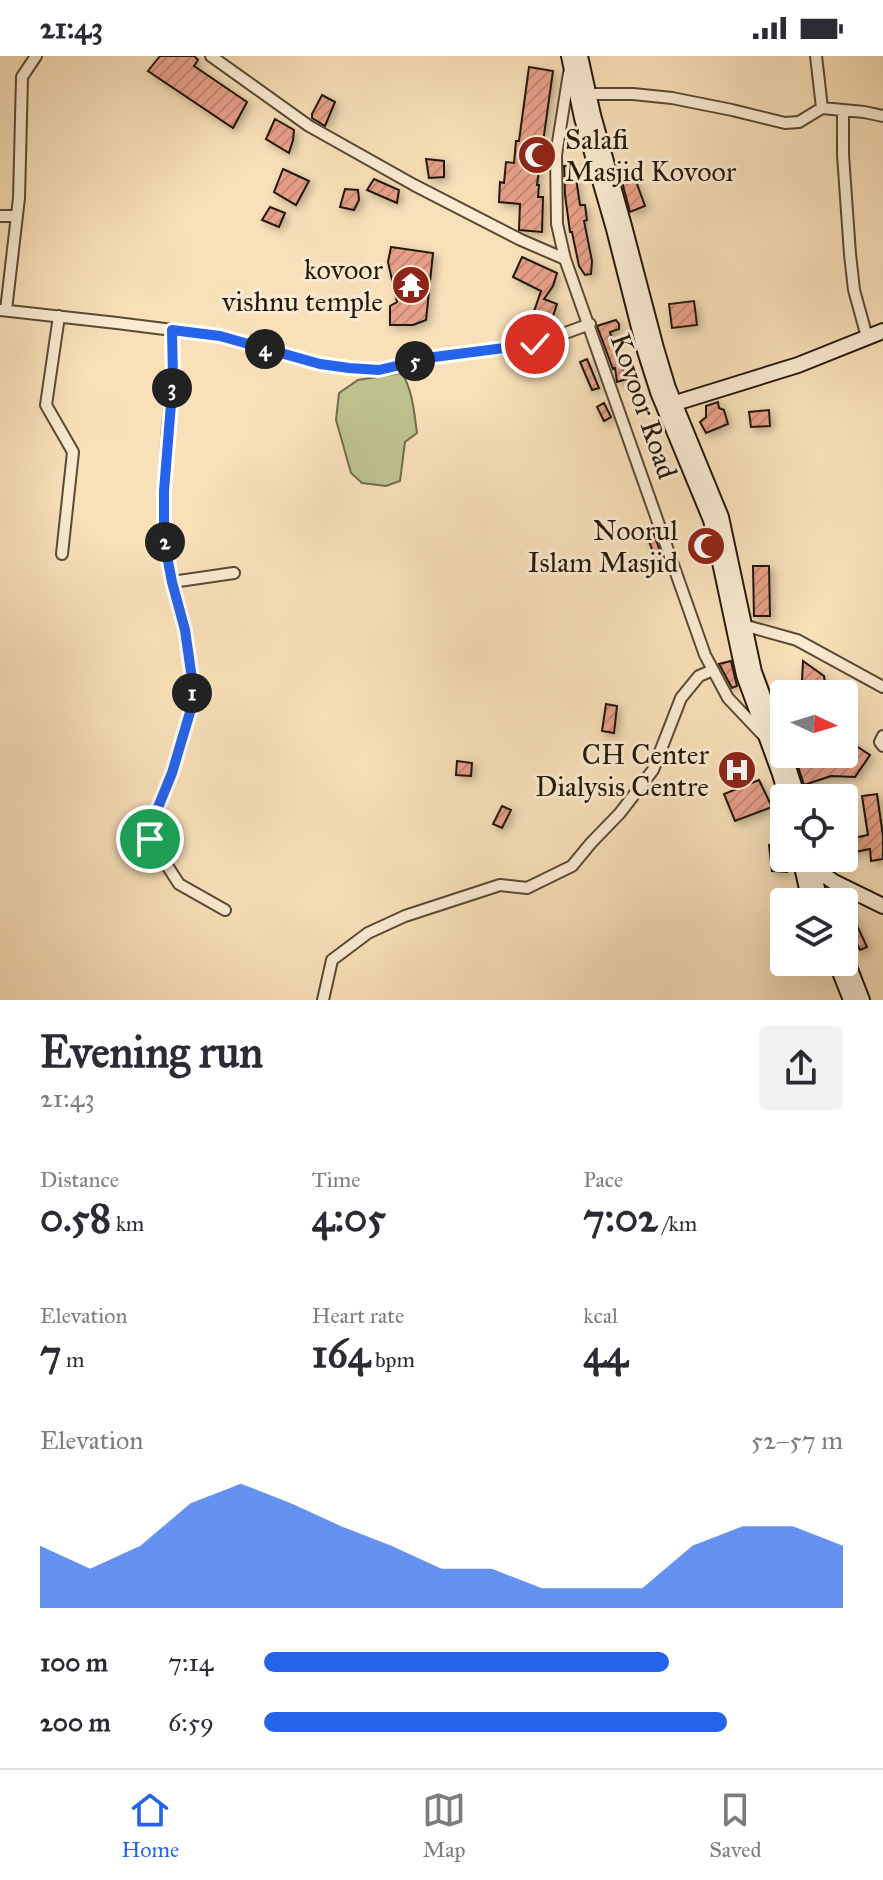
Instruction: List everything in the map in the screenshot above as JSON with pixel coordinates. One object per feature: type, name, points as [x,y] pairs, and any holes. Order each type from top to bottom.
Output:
[{"type":"main road","points":[[573,58],[588,94],[670,407]]},
{"type":"main road","points":[[573,58],[582,118],[645,351],[721,517],[754,672],[770,721]]},
{"type":"main road","points":[[670,407],[798,365],[883,331]]},
{"type":"main road","points":[[691,457],[711,520],[744,675],[770,729]]},
{"type":"main road","points":[[822,872],[834,882],[883,906]]},
{"type":"main road","points":[[842,976],[851,1000]]},
{"type":"main road","points":[[853,976],[862,1000]]},
{"type":"street","points":[[36,56],[22,77],[19,198],[3,310],[220,336],[320,364],[379,370],[434,357],[535,344],[590,324]]},
{"type":"street","points":[[211,56],[309,126],[454,206],[565,259]]},
{"type":"street","points":[[816,56],[822,108]]},
{"type":"street","name":"Kovoor Road","points":[[573,58],[556,155],[557,224],[565,259],[705,655],[728,698],[770,739]]},
{"type":"street","points":[[588,94],[672,98],[785,123],[799,122],[822,108],[883,116]]},
{"type":"street","points":[[843,111],[850,254],[854,290],[867,337]]},
{"type":"street","points":[[0,216],[17,216]]},
{"type":"street","points":[[59,316],[46,405],[73,452],[62,554]]},
{"type":"street","points":[[172,330],[173,379],[164,491],[164,540],[185,630],[193,686],[191,709],[172,773],[152,822],[150,839],[179,884],[225,910]]},
{"type":"street","points":[[172,582],[234,573]]},
{"type":"street","points":[[743,625],[797,640],[883,687]]},
{"type":"street","points":[[323,1000],[332,960],[368,933],[405,916],[500,885],[527,888],[572,866],[620,813],[653,770],[681,698],[699,676],[713,670]]},
{"type":"street","points":[[883,736],[880,742],[883,746]]},
{"type":"green space","points":[[402,373],[411,395],[417,433],[405,442],[400,481],[386,486],[362,483],[351,473],[336,420],[339,393],[358,380]]},
{"type":"building","points":[[160,56],[194,56],[198,60],[194,66],[247,102],[233,128],[148,71]]},
{"type":"building","points":[[529,67],[553,71],[537,185],[538,197],[543,197],[542,232],[519,230],[520,204],[499,202],[500,182],[504,183],[506,162],[514,163],[516,141],[519,141]]},
{"type":"building","points":[[322,95],[335,102],[325,126],[312,118]]},
{"type":"building","points":[[275,119],[294,130],[289,153],[266,139]]},
{"type":"building","points":[[426,159],[444,161],[444,177],[429,178]]},
{"type":"building","points":[[574,165],[580,205],[585,205],[587,220],[584,221],[592,261],[591,274],[585,275],[579,266],[570,232],[565,195],[564,166]]},
{"type":"building","points":[[283,169],[309,181],[296,205],[274,192]]},
{"type":"building","points":[[633,173],[645,206],[630,212],[621,178]]},
{"type":"building","points":[[374,179],[399,190],[397,203],[367,190]]},
{"type":"building","points":[[345,189],[358,190],[359,200],[354,210],[340,207]]},
{"type":"building","points":[[270,207],[285,213],[279,227],[262,220]]},
{"type":"building","points":[[391,247],[433,253],[426,320],[413,325],[390,325],[390,306],[397,302],[388,262]]},
{"type":"building","points":[[522,257],[557,273],[544,299],[557,304],[551,322],[543,319],[544,332],[513,338],[512,324],[530,323],[541,291],[513,277]]},
{"type":"building","points":[[694,301],[697,325],[672,328],[669,304]]},
{"type":"building","points":[[616,320],[619,329],[610,332],[627,379],[617,382],[615,368],[597,326]]},
{"type":"building","points":[[587,359],[599,388],[592,390],[580,362]]},
{"type":"building","points":[[718,402],[728,424],[706,433],[700,422],[706,417],[706,406]]},
{"type":"building","points":[[604,403],[611,417],[604,421],[597,407]]},
{"type":"building","points":[[769,410],[770,426],[751,427],[749,412]]},
{"type":"building","points":[[651,526],[664,562],[658,564],[644,529]]},
{"type":"building","points":[[753,566],[769,566],[770,616],[754,616]]},
{"type":"building","points":[[731,661],[737,686],[732,688],[719,664]]},
{"type":"building","points":[[803,661],[824,676],[825,680],[802,680]]},
{"type":"building","points":[[606,704],[617,706],[614,733],[602,731]]},
{"type":"building","points":[[858,747],[870,755],[855,777],[831,776],[804,784],[799,768],[858,768]]},
{"type":"building","points":[[457,761],[472,763],[471,776],[456,775]]},
{"type":"building","points":[[759,780],[770,808],[735,821],[724,794]]},
{"type":"building","points":[[877,794],[883,859],[871,861],[870,849],[858,851],[858,837],[868,835],[862,796]]},
{"type":"building","points":[[502,806],[511,810],[502,828],[493,824]]},
{"type":"building","points":[[858,928],[867,947],[860,950],[858,946]]},
{"type":"place","name":"Salafi Masjid Kovoor","points":[[537,155]]},
{"type":"place","name":"kovoor vishnu temple","points":[[411,285]]},
{"type":"place","name":"Noorul Islam Masjid","points":[[706,546]]},
{"type":"place","name":"CH Center Dialysis Centre","points":[[737,770]]},
{"type":"route","points":[[150,839],[152,822],[172,773],[191,709],[193,686],[185,630],[164,540],[164,491],[173,379],[172,330],[220,336],[320,364],[379,370],[434,357],[535,344]]}]
